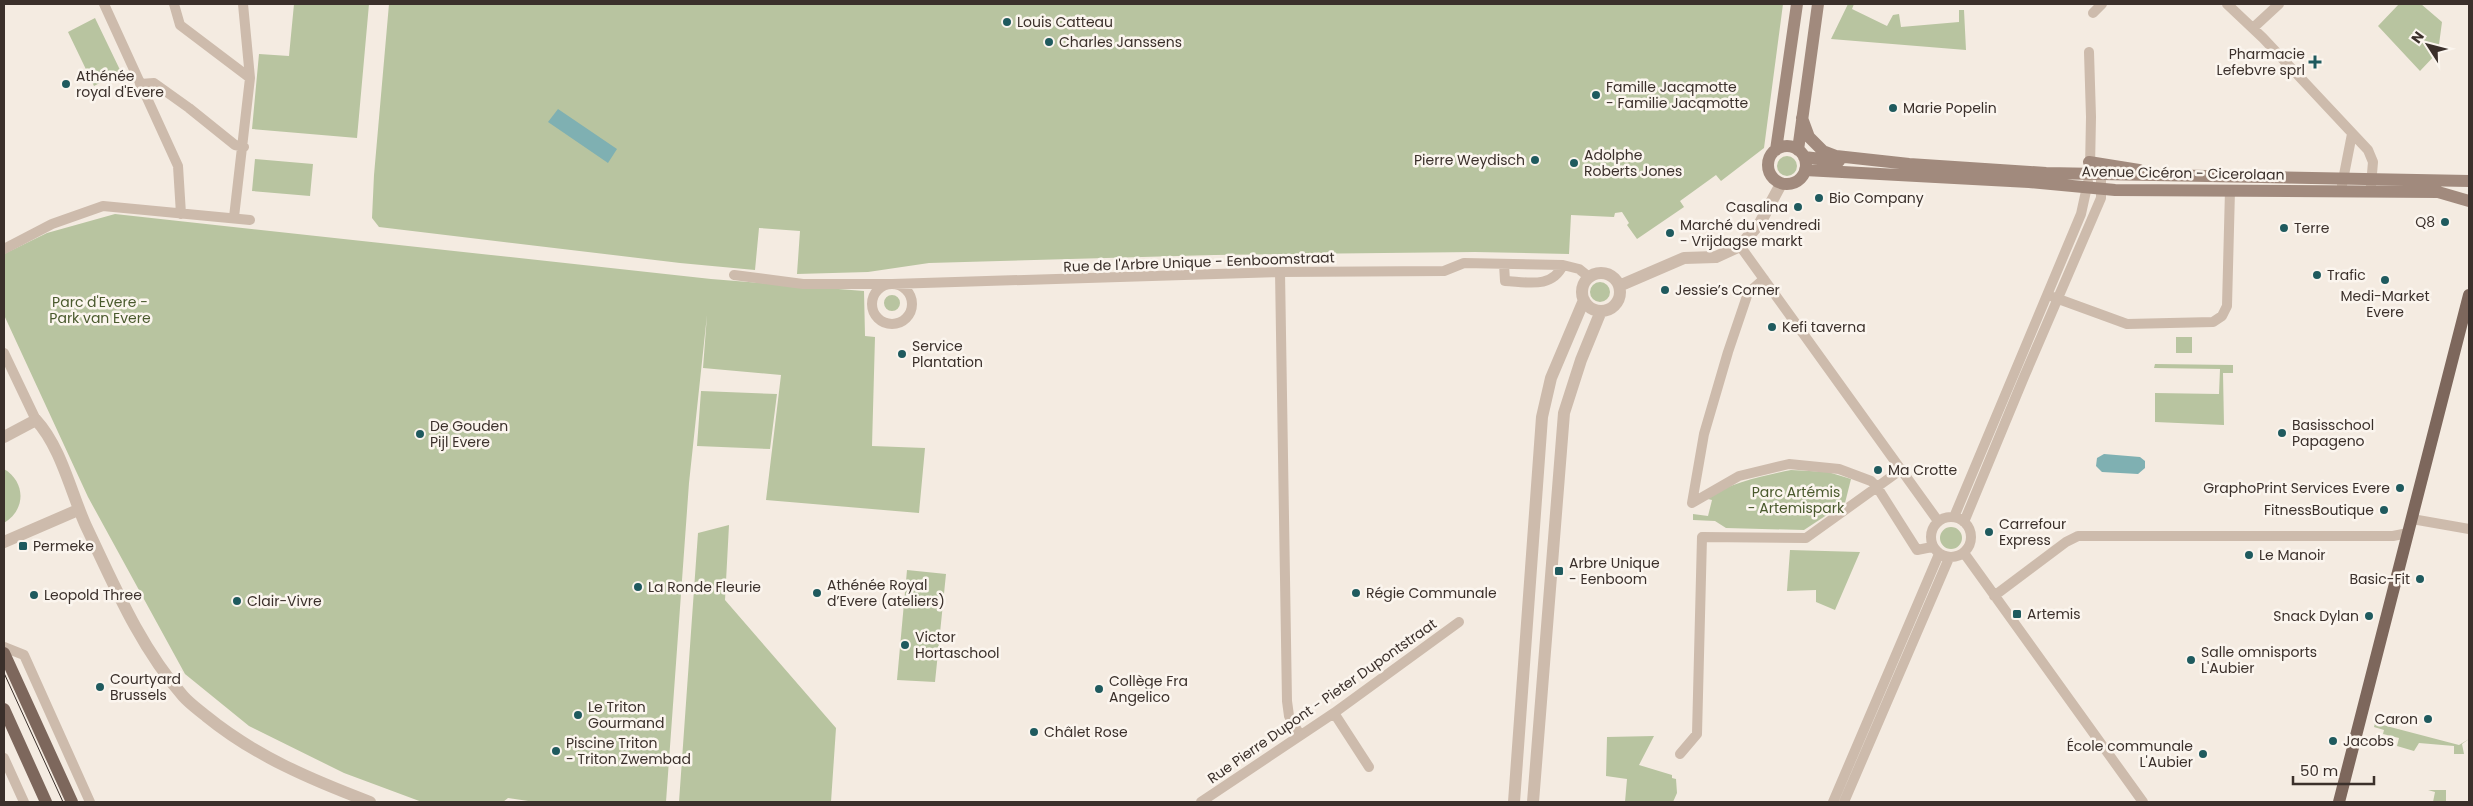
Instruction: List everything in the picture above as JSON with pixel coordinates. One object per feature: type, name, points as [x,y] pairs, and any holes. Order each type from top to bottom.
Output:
[{"type":"main road","points":[[1797,4],[1776,150],[1770,156],[1768,171],[1781,184],[1794,183],[1799,180],[1803,159],[1802,118],[1818,4]]},
{"type":"main road","name":"Avenue Cicéron - Cicerolaan","points":[[1802,118],[1809,137],[1823,151],[1836,156],[1892,162],[2046,173],[2469,180]]},
{"type":"main road","name":"Avenue Cicéron - Cicerolaan","points":[[1776,150],[1787,146],[1803,159],[1872,163],[1892,162]]},
{"type":"main road","name":"Avenue Cicéron - Cicerolaan","points":[[1803,159],[2092,174]]},
{"type":"main road","name":"Avenue Cicéron - Cicerolaan","points":[[2092,174],[2101,188],[2438,192],[2469,201]]},
{"type":"main road","points":[[2339,802],[2469,295]]},
{"type":"main road","points":[[4,653],[72,802]]},
{"type":"main road","points":[[4,709],[46,802]]},
{"type":"street","points":[[105,4],[178,166],[181,214]]},
{"type":"street","points":[[174,4],[180,25],[250,78]]},
{"type":"street","points":[[234,217],[244,146],[250,78],[243,4]]},
{"type":"street","points":[[2094,13],[2102,4]]},
{"type":"street","points":[[2227,4],[2253,28],[2368,150],[2373,162],[2373,177],[2370,191]]},
{"type":"street","points":[[2253,28],[2279,4]]},
{"type":"street","points":[[1964,522],[2052,297],[2081,214],[2092,174],[2089,52]]},
{"type":"street","points":[[140,84],[154,83],[189,108],[235,146],[244,146]]},
{"type":"street","points":[[2342,191],[2342,178],[2352,134]]},
{"type":"street","points":[[1620,286],[1684,258],[1716,257],[1740,246],[1760,223],[1781,184]]},
{"type":"street","points":[[1954,517],[2052,297],[2101,198],[2101,188]]},
{"type":"street","points":[[2052,297],[2127,324],[2213,322],[2222,316],[2228,306],[2230,190]]},
{"type":"street","points":[[4,248],[52,224],[103,206],[250,220]]},
{"type":"street","points":[[1740,246],[1938,521]]},
{"type":"street","name":"Rue de l'Arbre Unique - Eenboomstraat","points":[[734,275],[804,284],[892,284],[1280,272],[1444,271],[1464,263],[1563,265],[1579,269],[1589,277]]},
{"type":"street","points":[[1504,264],[1505,281],[1545,282],[1553,279],[1563,265]]},
{"type":"street","points":[[1280,272],[1287,701],[1289,716],[1300,735]]},
{"type":"street","points":[[1604,273],[1615,278],[1620,286],[1616,303],[1607,310],[1601,311],[1591,308],[1584,300],[1582,289],[1589,277],[1604,273]]},
{"type":"street","points":[[1764,279],[1748,293],[1728,352],[1704,434],[1692,503],[1738,476],[1789,464],[1839,469],[1871,481],[1877,487],[1917,550],[1936,550],[1949,558]]},
{"type":"street","points":[[1514,802],[1542,417],[1551,378],[1584,300]]},
{"type":"street","points":[[1533,802],[1564,413],[1581,360],[1601,311]]},
{"type":"street","points":[[4,353],[36,420],[44,429],[72,488],[78,510],[135,628],[184,697],[219,727],[274,762],[318,782],[370,802]]},
{"type":"street","points":[[4,437],[36,420]]},
{"type":"street","points":[[1680,754],[1697,734],[1702,536],[1806,538],[1902,469]]},
{"type":"street","points":[[4,542],[78,510]]},
{"type":"street","points":[[1833,802],[1936,550],[1931,533],[1938,521],[1954,517],[1964,522],[1971,535],[1970,545],[1964,553],[1949,558],[1844,802]]},
{"type":"street","points":[[2412,518],[2469,529]]},
{"type":"street","points":[[1994,596],[2066,542],[2078,536],[2393,536],[2408,533]]},
{"type":"street","points":[[1964,553],[2143,802]]},
{"type":"street","name":"Rue Pierre Dupont - Pieter Dupontstraat","points":[[1201,802],[1334,713],[1459,622]]},
{"type":"street","points":[[4,647],[24,655],[90,802]]},
{"type":"street","points":[[1523,687],[1542,688]]},
{"type":"street","points":[[1334,713],[1369,767]]},
{"type":"street","points":[[4,758],[8,778],[24,802]]},
{"type":"green space","points":[[294,4],[369,4],[357,138],[252,129],[259,54],[289,56]]},
{"type":"green space","points":[[389,4],[1783,4],[1764,148],[1721,181],[1716,175],[1680,201],[1684,207],[1637,239],[1627,225],[1629,223],[1622,212],[1615,213],[1614,217],[1571,215],[1569,254],[1475,252],[1214,255],[929,263],[868,272],[797,274],[800,231],[759,228],[755,270],[680,263],[379,227],[372,218]]},
{"type":"green space","points":[[1848,4],[1854,4],[1852,9],[1887,26],[1893,15],[1899,14],[1901,27],[1959,22],[1959,10],[1964,10],[1966,50],[1831,39]]},
{"type":"green space","points":[[2399,4],[2421,4],[2442,22],[2438,52],[2420,71],[2378,26]]},
{"type":"green space","points":[[95,18],[121,72],[94,86],[68,32]]},
{"type":"green space","points":[[1787,156],[1794,159],[1797,166],[1794,173],[1787,176],[1780,173],[1777,166],[1780,159]]},
{"type":"green space","points":[[255,159],[313,164],[310,196],[252,191]]},
{"type":"green space","name":"Parc d'Evere - Park van Evere","points":[[115,214],[711,279],[864,291],[865,336],[875,337],[872,446],[925,448],[919,513],[766,500],[781,375],[703,368],[707,315],[689,483],[666,802],[535,802],[508,798],[503,802],[422,802],[344,773],[249,726],[185,674],[88,497],[4,315],[4,254],[47,233]]},
{"type":"green space","points":[[1600,282],[1607,285],[1610,292],[1607,299],[1600,302],[1593,299],[1590,292],[1593,285]]},
{"type":"green space","points":[[892,295],[898,297],[900,303],[898,309],[892,311],[886,309],[884,303],[886,297]]},
{"type":"green space","points":[[2176,337],[2192,337],[2192,353],[2176,353]]},
{"type":"green space","points":[[2155,364],[2233,365],[2233,373],[2223,373],[2224,425],[2155,422],[2155,393],[2219,394],[2220,369],[2154,368]]},
{"type":"green space","points":[[701,391],[777,394],[770,449],[697,446]]},
{"type":"green space","points":[[4,469],[16,481],[20,496],[16,511],[4,523]]},
{"type":"green space","name":"Parc Artémis - Artemispark","points":[[1791,470],[1828,472],[1851,479],[1845,503],[1804,530],[1726,528],[1715,521],[1693,520],[1693,514],[1708,516],[1712,500],[1704,498],[1725,488]]},
{"type":"green space","points":[[729,525],[725,600],[836,728],[831,802],[679,802],[698,533]]},
{"type":"green space","points":[[1951,527],[1959,530],[1962,538],[1959,546],[1951,549],[1943,546],[1940,538],[1943,530]]},
{"type":"green space","points":[[1790,550],[1860,552],[1835,610],[1816,602],[1816,590],[1787,591]]},
{"type":"green space","points":[[907,570],[946,574],[935,682],[897,680]]},
{"type":"green space","points":[[2375,723],[2459,745],[2469,739],[2462,744],[2464,754],[2454,754],[2454,746],[2419,743],[2414,751],[2397,746],[2399,738],[2383,734],[2384,730],[2374,727]]},
{"type":"green space","points":[[1654,736],[1639,765],[1672,775],[1672,778],[1676,779],[1677,793],[1673,802],[1625,802],[1627,779],[1606,776],[1607,737]]},
{"type":"green space","points":[[2428,790],[2446,790],[2446,801],[2469,802],[2433,802],[2435,792]]},
{"type":"water","points":[[558,109],[617,149],[608,163],[548,122]]},
{"type":"water","points":[[2104,454],[2140,457],[2145,461],[2145,468],[2138,474],[2102,472],[2096,466],[2097,458]]},
{"type":"tram line","points":[[4,673],[63,802]]},
{"type":"place","name":"Louis Catteau","points":[[1007,22]]},
{"type":"place","name":"Charles Janssens","points":[[1049,42]]},
{"type":"place","name":"Pharmacie Lefebvre sprl","points":[[2315,62]]},
{"type":"place","name":"Athénée royal d'Evere","points":[[66,84]]},
{"type":"place","name":"Famille Jacqmotte - Familie Jacqmotte","points":[[1596,95]]},
{"type":"place","name":"Marie Popelin","points":[[1893,108]]},
{"type":"place","name":"Pierre Weydisch","points":[[1535,160]]},
{"type":"place","name":"Adolphe Roberts Jones","points":[[1574,163]]},
{"type":"place","name":"Bio Company","points":[[1819,198]]},
{"type":"place","name":"Casalina","points":[[1798,207]]},
{"type":"place","name":"Q8","points":[[2445,222]]},
{"type":"place","name":"Terre","points":[[2284,228]]},
{"type":"place","name":"Marché du vendredi - Vrijdagse markt","points":[[1670,233]]},
{"type":"place","name":"Trafic","points":[[2317,275]]},
{"type":"place","name":"Medi-Market Evere","points":[[2385,280]]},
{"type":"place","name":"Jessie’s Corner","points":[[1665,290]]},
{"type":"place","name":"Kefi taverna","points":[[1772,327]]},
{"type":"place","name":"Service Plantation","points":[[902,354]]},
{"type":"place","name":"Basisschool Papageno","points":[[2282,433]]},
{"type":"place","name":"De Gouden Pijl Evere","points":[[420,434]]},
{"type":"place","name":"Ma Crotte","points":[[1878,470]]},
{"type":"place","name":"GraphoPrint Services Evere","points":[[2400,488]]},
{"type":"place","name":"FitnessBoutique","points":[[2384,510]]},
{"type":"place","name":"Carrefour Express","points":[[1989,532]]},
{"type":"place","name":"Permeke","points":[[23,546]]},
{"type":"place","name":"Le Manoir","points":[[2249,555]]},
{"type":"place","name":"Arbre Unique - Eenboom","points":[[1559,571]]},
{"type":"place","name":"Basic-Fit","points":[[2420,579]]},
{"type":"place","name":"La Ronde Fleurie","points":[[638,587]]},
{"type":"place","name":"Athénée Royal d’Evere (ateliers)","points":[[817,593]]},
{"type":"place","name":"Régie Communale","points":[[1356,593]]},
{"type":"place","name":"Leopold Three","points":[[34,595]]},
{"type":"place","name":"Clair-Vivre","points":[[237,601]]},
{"type":"place","name":"Artemis","points":[[2017,614]]},
{"type":"place","name":"Snack Dylan","points":[[2369,616]]},
{"type":"place","name":"Victor Hortaschool","points":[[905,645]]},
{"type":"place","name":"Salle omnisports L'Aubier","points":[[2191,660]]},
{"type":"place","name":"Courtyard Brussels","points":[[100,687]]},
{"type":"place","name":"Collège Fra Angelico","points":[[1099,689]]},
{"type":"place","name":"Le Triton Gourmand","points":[[578,715]]},
{"type":"place","name":"Caron","points":[[2428,719]]},
{"type":"place","name":"Châlet Rose","points":[[1034,732]]},
{"type":"place","name":"Jacobs","points":[[2333,741]]},
{"type":"place","name":"Piscine Triton - Triton Zwembad","points":[[556,751]]},
{"type":"place","name":"École communale L'Aubier","points":[[2203,754]]}]
